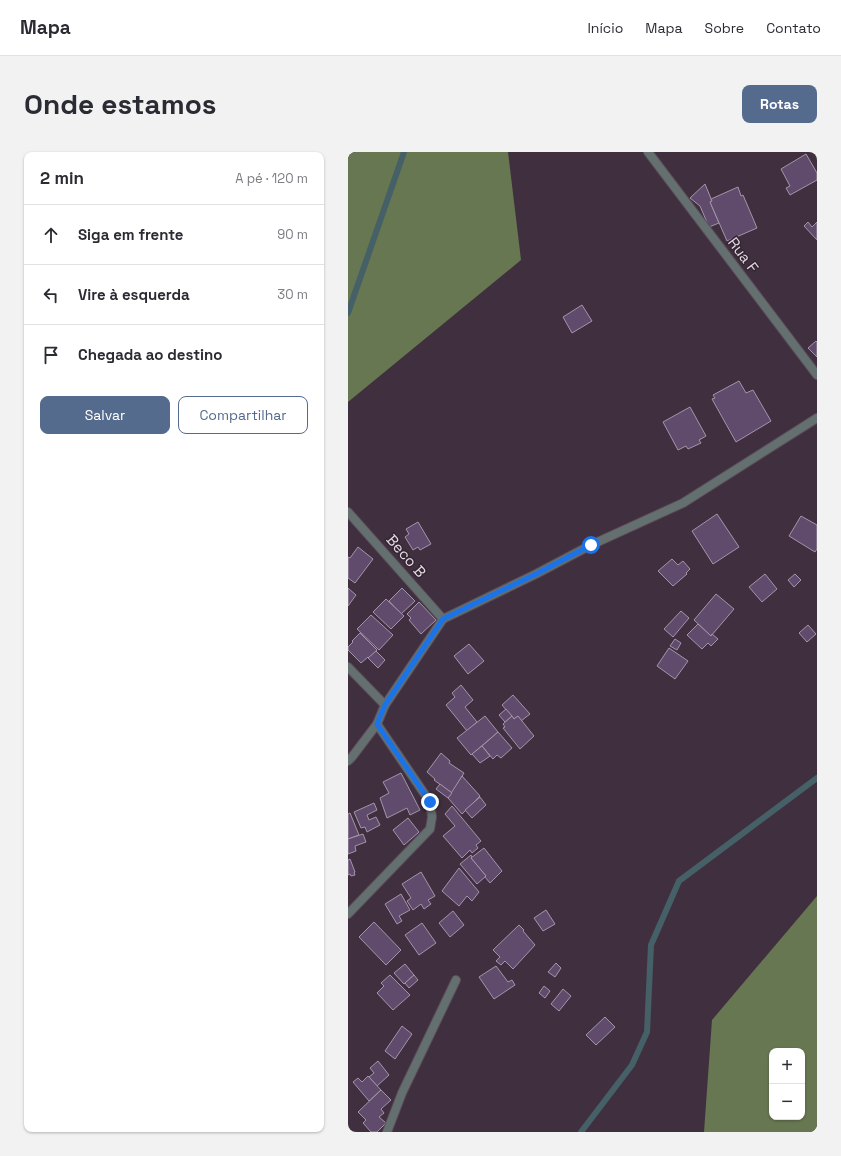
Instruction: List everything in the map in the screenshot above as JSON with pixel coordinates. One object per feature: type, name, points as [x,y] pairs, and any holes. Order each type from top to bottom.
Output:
[{"type":"street","name":"Rua F","points":[[648,152],[817,375]]},
{"type":"street","points":[[349,757],[377,724],[385,705],[443,619],[536,574],[591,545],[683,503],[817,418]]},
{"type":"street","name":"Beco B","points":[[348,512],[443,619]]},
{"type":"street","points":[[348,667],[385,705]]},
{"type":"street","points":[[348,914],[430,829],[432,817],[430,802],[377,724]]},
{"type":"street","points":[[387,1132],[402,1093],[456,980]]},
{"type":"green space","points":[[348,152],[508,152],[521,260],[348,402]]},
{"type":"green space","points":[[817,896],[817,1132],[704,1132],[712,1020]]},
{"type":"building","points":[[806,154],[817,173],[817,180],[790,195],[786,188],[790,186],[781,169]]},
{"type":"building","points":[[705,184],[712,201],[710,202],[719,223],[709,227],[700,206],[690,198]]},
{"type":"building","points":[[738,187],[757,228],[727,241],[710,202],[712,201],[711,199]]},
{"type":"building","points":[[808,222],[812,227],[817,222],[817,240],[804,226]]},
{"type":"building","points":[[582,305],[592,321],[572,333],[563,317]]},
{"type":"building","points":[[816,341],[817,342],[817,357],[808,348]]},
{"type":"building","points":[[739,381],[746,393],[753,390],[771,421],[736,442],[712,399],[715,398],[713,395]]},
{"type":"building","points":[[690,407],[706,436],[699,440],[701,443],[688,449],[686,446],[678,450],[663,422]]},
{"type":"building","points":[[717,514],[739,547],[713,564],[692,531]]},
{"type":"building","points":[[801,516],[817,525],[817,549],[815,552],[789,536]]},
{"type":"building","points":[[418,522],[431,544],[420,550],[418,547],[413,550],[405,537],[409,534],[406,529]]},
{"type":"building","points":[[358,547],[373,559],[355,583],[348,578],[348,557],[350,558]]},
{"type":"building","points":[[672,559],[678,565],[683,561],[690,569],[686,573],[687,574],[673,586],[658,571]]},
{"type":"building","points":[[765,574],[777,589],[762,602],[749,587]]},
{"type":"building","points":[[795,574],[801,580],[794,587],[788,580]]},
{"type":"building","points":[[348,588],[356,595],[348,606]]},
{"type":"building","points":[[402,588],[415,601],[401,614],[389,601]]},
{"type":"building","points":[[716,594],[734,609],[711,636],[694,620]]},
{"type":"building","points":[[386,599],[404,616],[391,629],[373,612]]},
{"type":"building","points":[[419,602],[436,620],[421,634],[409,620],[411,618],[407,614]]},
{"type":"building","points":[[681,611],[689,618],[673,637],[664,629]]},
{"type":"building","points":[[371,615],[393,635],[379,650],[357,629]]},
{"type":"building","points":[[698,624],[711,636],[712,634],[718,639],[711,646],[708,643],[702,649],[687,635]]},
{"type":"building","points":[[808,625],[816,634],[807,642],[799,633]]},
{"type":"building","points":[[360,633],[377,650],[361,663],[348,650],[348,647],[353,642],[352,641]]},
{"type":"building","points":[[675,639],[681,643],[677,650],[670,646]]},
{"type":"building","points":[[469,644],[484,661],[468,674],[454,656]]},
{"type":"building","points":[[669,648],[688,661],[675,679],[657,666]]},
{"type":"building","points":[[376,651],[385,660],[378,668],[368,658]]},
{"type":"building","points":[[461,685],[473,700],[465,707],[477,722],[467,731],[446,705],[455,697],[452,693]]},
{"type":"building","points":[[513,695],[530,714],[521,721],[518,716],[514,719],[502,705]]},
{"type":"building","points":[[506,709],[512,716],[505,722],[499,715]]},
{"type":"building","points":[[485,716],[498,732],[471,755],[457,738]]},
{"type":"building","points":[[512,716],[514,719],[518,716],[534,736],[520,749],[503,728],[505,727],[503,724]]},
{"type":"building","points":[[498,732],[512,748],[501,758],[497,755],[493,759],[482,746]]},
{"type":"building","points":[[482,746],[490,756],[480,763],[472,754]]},
{"type":"building","points":[[441,753],[450,761],[449,763],[464,773],[452,793],[434,780],[435,779],[427,772]]},
{"type":"building","points":[[401,773],[420,810],[410,815],[407,808],[387,818],[380,798],[389,793],[383,782]]},
{"type":"building","points":[[462,776],[480,796],[462,814],[448,798]]},
{"type":"building","points":[[440,784],[452,793],[448,798],[436,789]]},
{"type":"building","points":[[480,797],[486,805],[472,818],[465,810]]},
{"type":"building","points":[[374,803],[377,810],[367,815],[369,820],[376,817],[380,825],[367,832],[365,827],[361,828],[354,812]]},
{"type":"building","points":[[452,806],[481,841],[476,845],[478,848],[472,853],[470,850],[462,858],[443,836],[455,826],[445,814]]},
{"type":"building","points":[[350,813],[359,835],[348,839],[348,814]]},
{"type":"building","points":[[408,818],[419,832],[404,845],[393,830]]},
{"type":"building","points":[[363,834],[366,842],[355,846],[356,851],[348,854],[348,839]]},
{"type":"building","points":[[484,848],[502,871],[490,883],[471,858]]},
{"type":"building","points":[[471,855],[471,858],[486,876],[477,884],[460,864]]},
{"type":"building","points":[[350,859],[355,872],[355,875],[351,876],[350,874],[348,875],[348,860]]},
{"type":"building","points":[[459,868],[479,892],[472,901],[467,896],[459,906],[442,891]]},
{"type":"building","points":[[421,872],[435,896],[428,900],[431,904],[424,909],[421,904],[413,910],[407,901],[411,898],[402,884]]},
{"type":"building","points":[[401,894],[410,910],[399,916],[402,921],[397,924],[385,904]]},
{"type":"building","points":[[546,910],[555,924],[543,931],[534,918]]},
{"type":"building","points":[[453,911],[464,925],[450,937],[439,923]]},
{"type":"building","points":[[374,922],[401,950],[386,965],[359,937]]},
{"type":"building","points":[[422,923],[436,943],[419,955],[405,935]]},
{"type":"building","points":[[519,925],[535,945],[513,969],[505,961],[501,965],[496,961],[500,957],[493,950]]},
{"type":"building","points":[[556,963],[561,968],[555,977],[548,972]]},
{"type":"building","points":[[405,964],[414,975],[404,984],[394,973]]},
{"type":"building","points":[[496,966],[508,982],[512,980],[515,985],[494,999],[479,977]]},
{"type":"building","points":[[390,975],[410,995],[393,1010],[377,993],[384,986],[381,983]]},
{"type":"building","points":[[414,975],[418,980],[409,988],[405,983]]},
{"type":"building","points":[[544,986],[550,991],[545,998],[539,993]]},
{"type":"building","points":[[563,989],[571,996],[559,1011],[551,1004]]},
{"type":"building","points":[[605,1017],[615,1027],[596,1045],[586,1035]]},
{"type":"building","points":[[402,1026],[412,1034],[395,1059],[385,1051]]},
{"type":"building","points":[[378,1061],[389,1075],[377,1086],[369,1077],[374,1073],[370,1068]]},
{"type":"building","points":[[368,1076],[381,1090],[369,1101],[353,1082],[358,1078],[362,1082]]},
{"type":"building","points":[[381,1090],[391,1100],[381,1109],[384,1113],[379,1117],[386,1123],[377,1132],[371,1132],[363,1123],[366,1120],[358,1112]]},
{"type":"waterway","points":[[348,313],[404,152]]},
{"type":"waterway","points":[[581,1132],[632,1065],[647,1032],[651,945],[679,881],[817,778]]},
{"type":"route","points":[[430,802],[377,724],[385,705],[443,619],[536,574],[591,545]]}]
